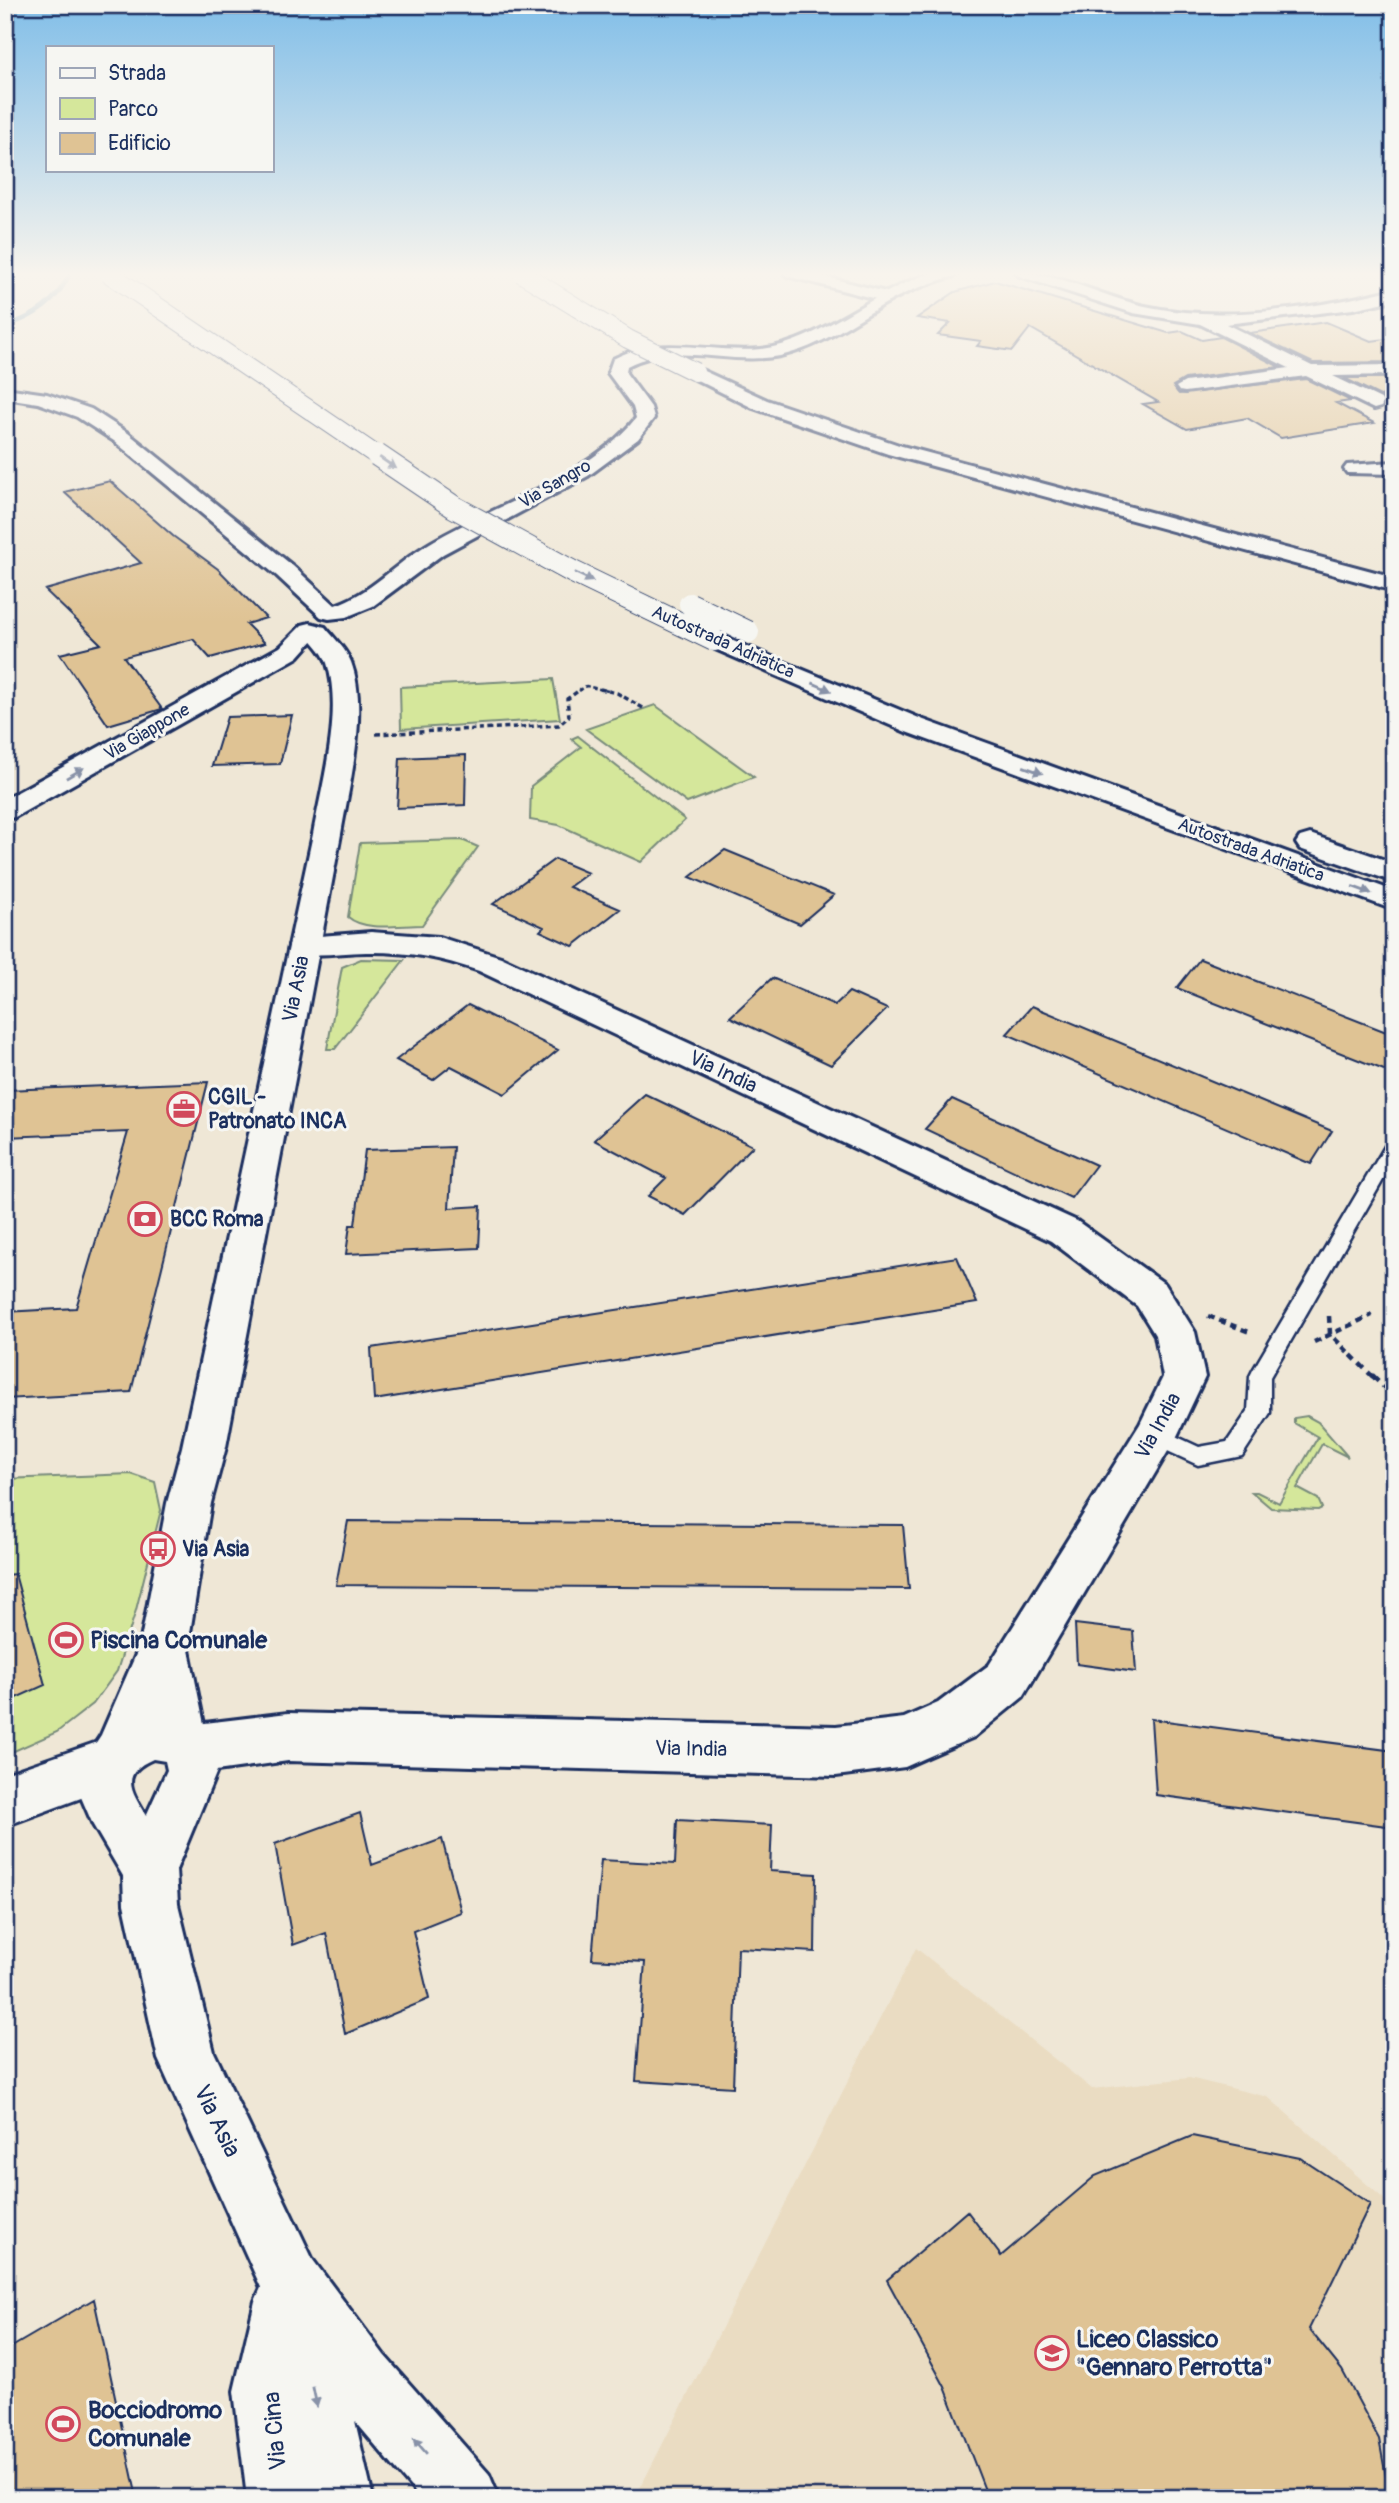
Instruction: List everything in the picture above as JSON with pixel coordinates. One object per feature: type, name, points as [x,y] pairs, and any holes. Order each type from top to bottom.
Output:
[{"type":"main road","name":"Autostrada Adriatica","points":[[281,390],[454,507],[573,572],[714,640],[915,726],[1394,901]]},
{"type":"main road","name":"Via Sangro","points":[[332,627],[404,569],[436,548],[554,486],[630,438],[645,418],[642,407],[629,390]]},
{"type":"main road","points":[[731,390],[760,404],[1001,488],[1369,599]]},
{"type":"main road","points":[[1346,390],[1374,403]]},
{"type":"main road","name":"Via Asia","points":[[5,393],[41,398],[84,413],[285,571],[332,627],[345,687],[327,834],[204,1447],[189,1503],[164,1645],[112,1780],[149,1870],[151,1903],[187,2059],[291,2282],[339,2498]]},
{"type":"main road","points":[[895,450],[927,453],[1189,519],[1353,551]]},
{"type":"main road","points":[[895,450],[1394,584]]},
{"type":"main road","points":[[1354,469],[1394,468]]},
{"type":"main road","points":[[485,498],[533,524]]},
{"type":"main road","name":"Autostrada Adriatica","points":[[677,597],[748,632],[946,712],[1394,873]]},
{"type":"main road","name":"Via Giappone","points":[[10,809],[332,627]]},
{"type":"main road","name":"Via India","points":[[187,1765],[288,1737],[836,1751],[905,1742],[956,1720],[1006,1681],[1156,1436],[1184,1377],[1175,1332],[1151,1295],[1064,1231],[490,964],[439,947],[370,942],[305,945]]},
{"type":"main road","name":"Via Asia","points":[[149,1870],[187,1765],[164,1645]]},
{"type":"main road","points":[[5,1806],[112,1780],[134,1741],[153,1735],[170,1736],[187,1765],[171,1806],[149,1817],[127,1818],[112,1780]]},
{"type":"main road","points":[[5,1800],[112,1780]]},
{"type":"main road","name":"Via Asia","points":[[291,2282],[362,2378],[465,2498]]},
{"type":"main road","name":"Via Cina","points":[[281,2498],[267,2391],[291,2282]]},
{"type":"lane","points":[[1156,1436],[1198,1456],[1234,1450],[1259,1413],[1260,1376],[1394,1145]]},
{"type":"path","points":[[341,736],[559,725],[569,716],[567,699],[586,686],[617,693],[645,709]]},
{"type":"path","points":[[1330,1334],[1394,1397]]},
{"type":"shaded area","name":"Liceo Classico \"Gennaro Perrotta\"","points":[[916,1948],[1092,2089],[1189,2078],[1268,2097],[1394,2208],[1394,2498],[635,2498]]},
{"type":"green space","points":[[553,679],[560,719],[401,729],[400,687]]},
{"type":"green space","points":[[655,705],[754,777],[687,803],[586,729]]},
{"type":"green space","points":[[578,736],[685,820],[641,862],[559,825],[530,820],[531,786],[581,747],[571,739]]},
{"type":"green space","points":[[462,840],[478,847],[422,925],[373,926],[355,922],[348,917],[360,843]]},
{"type":"green space","points":[[361,959],[404,960],[335,1049],[327,1049],[342,967]]},
{"type":"green space","points":[[1307,1416],[1318,1422],[1348,1457],[1322,1444],[1297,1488],[1318,1499],[1322,1508],[1271,1508],[1252,1492],[1279,1503],[1318,1437],[1294,1423],[1294,1418]]},
{"type":"green space","name":"Piscina Comunale","points":[[131,1474],[155,1482],[161,1510],[136,1610],[117,1671],[93,1704],[57,1732],[5,1755],[5,1479]]},
{"type":"building","points":[[1137,390],[1176,390],[1179,394],[1215,390],[1328,390],[1351,401],[1336,403],[1374,423],[1281,438],[1247,418],[1187,429],[1143,404],[1158,402]]},
{"type":"building","points":[[1368,390],[1394,390],[1394,393],[1380,396]]},
{"type":"building","points":[[110,481],[173,536],[218,569],[266,618],[246,624],[265,643],[210,658],[193,639],[124,657],[162,709],[108,725],[60,654],[101,644],[45,590],[141,563],[64,492]]},
{"type":"building","points":[[292,715],[280,764],[212,766],[227,717]]},
{"type":"building","points":[[466,755],[465,805],[397,808],[400,758]]},
{"type":"building","points":[[725,850],[834,895],[800,924],[690,877]]},
{"type":"building","points":[[555,859],[588,873],[569,887],[620,909],[573,946],[540,931],[544,927],[493,904]]},
{"type":"building","points":[[1200,959],[1394,1035],[1394,1074],[1177,988]]},
{"type":"building","points":[[772,978],[835,1005],[849,992],[887,1009],[831,1065],[730,1017]]},
{"type":"building","points":[[468,1005],[558,1050],[505,1094],[451,1066],[433,1080],[396,1060]]},
{"type":"building","points":[[1032,1006],[1332,1131],[1311,1164],[1007,1034]]},
{"type":"building","points":[[208,1082],[131,1392],[5,1399],[5,1312],[76,1308],[128,1132],[5,1137],[5,1090]]},
{"type":"building","points":[[645,1094],[753,1146],[685,1215],[648,1196],[666,1178],[594,1140]]},
{"type":"building","points":[[952,1099],[1096,1165],[1071,1198],[925,1129]]},
{"type":"building","points":[[453,1147],[449,1208],[481,1206],[479,1248],[346,1254],[350,1225],[355,1225],[365,1150]]},
{"type":"building","points":[[957,1257],[977,1303],[374,1400],[371,1348]]},
{"type":"building","points":[[348,1521],[903,1525],[909,1589],[336,1585]]},
{"type":"building","points":[[15,1574],[45,1685],[5,1703],[5,1575]]},
{"type":"building","points":[[1075,1624],[1133,1631],[1136,1672],[1077,1664]]},
{"type":"building","points":[[1151,1719],[1394,1751],[1394,1827],[1156,1795]]},
{"type":"building","points":[[360,1813],[372,1865],[442,1839],[461,1912],[413,1931],[429,1999],[345,2034],[326,1933],[293,1945],[275,1844]]},
{"type":"building","points":[[677,1820],[772,1825],[770,1871],[816,1874],[815,1952],[738,1948],[733,2087],[636,2081],[645,1962],[592,1959],[601,1860],[675,1864]]},
{"type":"building","name":"Liceo Classico \"Gennaro Perrotta\"","points":[[1192,2136],[1300,2158],[1370,2204],[1309,2329],[1342,2370],[1379,2439],[1390,2498],[988,2498],[945,2387],[887,2280],[967,2211],[1001,2256],[1095,2176]]},
{"type":"building","name":"Bocciodromo Comunale","points":[[94,2299],[137,2498],[5,2498],[5,2351]]},
{"type":"place","name":"CGIL - Patronato INCA","points":[[184,1109]]},
{"type":"place","name":"BCC Roma","points":[[145,1219]]},
{"type":"place","name":"Via Asia","points":[[158,1549]]},
{"type":"place","name":"Piscina Comunale","points":[[66,1640]]},
{"type":"place","name":"Liceo Classico \"Gennaro Perrotta\"","points":[[1052,2353]]},
{"type":"place","name":"Bocciodromo Comunale","points":[[63,2424]]}]
